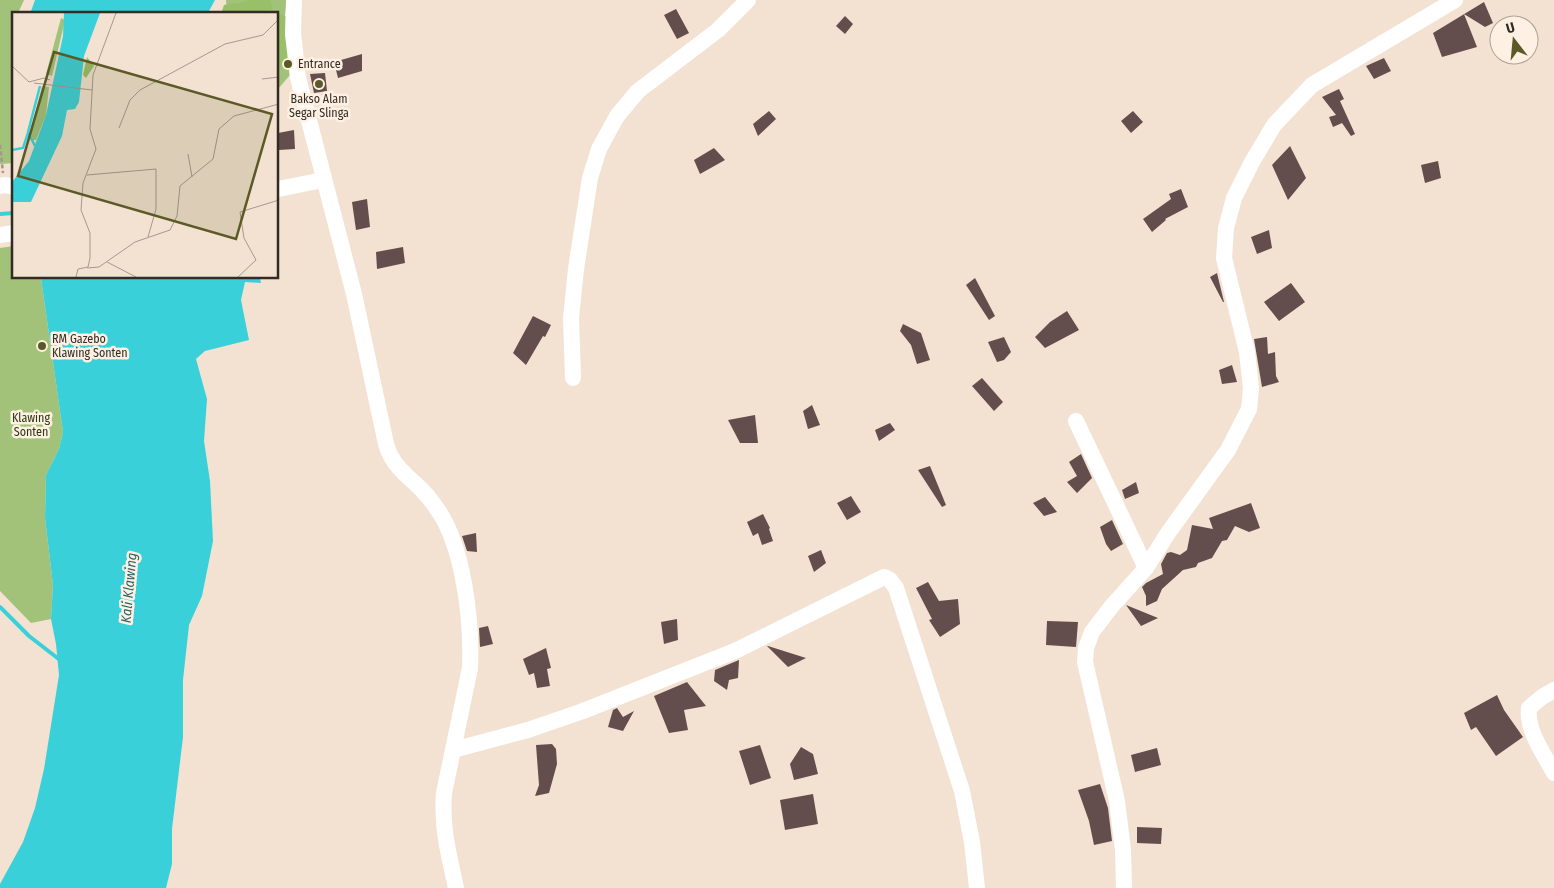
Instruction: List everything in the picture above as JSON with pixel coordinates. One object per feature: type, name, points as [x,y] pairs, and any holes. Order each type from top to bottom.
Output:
[{"type":"street","points":[[294,0],[293,34],[298,78],[318,181],[354,294],[386,444],[392,460],[437,508],[449,530],[460,563],[468,614],[471,648],[470,668],[444,793],[442,813],[456,888]]},
{"type":"street","points":[[573,378],[571,318],[576,269],[590,178],[599,149],[617,116],[638,91],[718,30],[748,0]]},
{"type":"street","points":[[1124,888],[1123,850],[1117,801],[1088,676],[1086,648],[1092,632],[1111,607],[1146,568],[1168,533],[1228,450],[1249,409],[1251,388],[1247,352],[1224,258],[1226,228],[1234,198],[1252,162],[1274,125],[1312,85],[1454,0]]},
{"type":"street","points":[[279,189],[318,181]]},
{"type":"street","points":[[1076,421],[1146,568]]},
{"type":"street","points":[[453,750],[528,730],[582,711],[735,651],[884,577],[890,580],[896,588],[962,791],[972,842],[977,888]]},
{"type":"street","points":[[1554,690],[1528,708],[1528,716],[1531,727],[1554,773]]},
{"type":"path","points":[[0,145],[6,186]]},
{"type":"green space","points":[[0,0],[24,0],[19,12],[12,12],[12,163],[0,164]]},
{"type":"green space","points":[[226,0],[287,0],[285,15],[290,75],[279,88],[279,12],[227,12]]},
{"type":"green space","points":[[247,0],[270,0],[273,8],[268,12],[222,12],[224,5]]},
{"type":"green space","points":[[279,14],[288,17],[292,52],[279,69]]},
{"type":"green space","name":"Klawing Sonten","points":[[12,246],[12,279],[41,279],[63,432],[59,449],[46,475],[45,518],[53,585],[51,619],[31,623],[0,591],[0,248]]},
{"type":"water","points":[[35,0],[215,0],[209,12],[31,12]]},
{"type":"water","name":"Kali Klawing","points":[[41,279],[260,279],[261,283],[245,282],[241,300],[249,340],[205,351],[196,359],[207,399],[204,441],[210,481],[213,541],[202,596],[189,625],[183,680],[183,737],[172,829],[172,864],[166,888],[0,888],[0,884],[23,842],[35,808],[44,769],[59,675],[51,619],[53,585],[45,518],[46,475],[59,449],[63,432]]},
{"type":"building","points":[[1484,2],[1490,15],[1489,25],[1485,27],[1464,14]]},
{"type":"building","points":[[676,9],[689,33],[677,39],[664,15]]},
{"type":"building","points":[[1464,14],[1477,47],[1442,57],[1433,33]]},
{"type":"building","points":[[845,16],[853,24],[845,34],[836,26]]},
{"type":"building","points":[[362,54],[362,71],[338,78],[334,62]]},
{"type":"building","points":[[1384,58],[1391,71],[1374,79],[1366,66]]},
{"type":"building","points":[[325,73],[327,91],[314,93],[310,74]]},
{"type":"building","points":[[1339,89],[1344,99],[1340,101],[1355,134],[1351,136],[1342,123],[1333,127],[1329,117],[1336,115],[1322,97]]},
{"type":"building","points":[[769,111],[776,119],[758,136],[753,124]]},
{"type":"building","points":[[1133,111],[1143,122],[1131,133],[1121,121]]},
{"type":"building","points":[[294,130],[295,149],[279,150],[279,133]]},
{"type":"building","points":[[1290,146],[1306,178],[1288,200],[1272,165]]},
{"type":"building","points":[[714,148],[725,160],[700,174],[694,160]]},
{"type":"building","points":[[1438,161],[1441,178],[1425,183],[1421,165]]},
{"type":"building","points":[[1181,189],[1188,207],[1165,219],[1152,232],[1143,219],[1171,199],[1169,194]]},
{"type":"building","points":[[367,199],[370,227],[356,230],[352,202]]},
{"type":"building","points":[[1269,230],[1272,248],[1257,254],[1251,237]]},
{"type":"building","points":[[403,247],[405,263],[377,269],[376,252]]},
{"type":"building","points":[[1217,273],[1224,302],[1210,277]]},
{"type":"building","points":[[975,278],[995,316],[989,320],[966,285]]},
{"type":"building","points":[[1291,283],[1305,302],[1279,321],[1264,302]]},
{"type":"building","points":[[1067,311],[1079,330],[1045,348],[1035,337],[1050,322]]},
{"type":"building","points":[[533,316],[551,325],[526,365],[513,353]]},
{"type":"building","points":[[903,324],[921,333],[930,360],[917,364],[911,345],[900,331]]},
{"type":"building","points":[[1004,337],[1011,352],[1004,360],[997,362],[988,342]]},
{"type":"building","points":[[1267,337],[1268,354],[1275,352],[1276,376],[1279,382],[1262,387],[1254,339]]},
{"type":"building","points":[[1232,365],[1237,382],[1222,384],[1219,370]]},
{"type":"building","points":[[982,378],[1003,402],[994,411],[972,386]]},
{"type":"building","points":[[812,405],[820,425],[808,429],[803,411]]},
{"type":"building","points":[[755,415],[758,443],[740,443],[728,420]]},
{"type":"building","points":[[890,423],[895,430],[879,441],[875,430]]},
{"type":"building","points":[[1081,454],[1092,478],[1077,493],[1067,482],[1077,476],[1069,462]]},
{"type":"building","points":[[930,466],[946,505],[942,507],[918,470]]},
{"type":"building","points":[[1136,482],[1139,493],[1125,499],[1122,490]]},
{"type":"building","points":[[851,496],[861,512],[847,520],[837,503]]},
{"type":"building","points":[[1045,497],[1057,512],[1044,516],[1033,503]]},
{"type":"building","points":[[1251,503],[1260,528],[1249,532],[1235,526],[1227,540],[1222,541],[1212,558],[1198,563],[1196,567],[1183,570],[1162,589],[1157,601],[1146,606],[1146,596],[1142,587],[1163,574],[1161,564],[1167,553],[1171,552],[1180,555],[1187,550],[1192,525],[1213,529],[1209,518]]},
{"type":"building","points":[[763,514],[770,528],[773,541],[762,545],[758,533],[753,536],[747,522]]},
{"type":"building","points":[[1112,520],[1123,544],[1111,551],[1106,544],[1100,527]]},
{"type":"building","points":[[476,533],[477,552],[467,551],[462,536]]},
{"type":"building","points":[[821,550],[826,563],[814,572],[808,556]]},
{"type":"building","points":[[928,582],[939,601],[958,599],[960,624],[940,637],[929,620],[932,619],[916,588]]},
{"type":"building","points":[[1126,605],[1158,618],[1141,626]]},
{"type":"building","points":[[677,619],[678,640],[664,644],[661,622]]},
{"type":"building","points":[[1047,621],[1078,622],[1076,647],[1046,645]]},
{"type":"building","points":[[488,626],[493,644],[480,647],[479,628]]},
{"type":"building","points":[[768,646],[806,658],[788,667]]},
{"type":"building","points":[[546,648],[551,668],[547,669],[550,686],[537,688],[534,673],[529,675],[523,659]]},
{"type":"building","points":[[739,660],[738,678],[729,680],[727,690],[714,681],[715,670]]},
{"type":"building","points":[[687,682],[706,706],[684,710],[688,730],[669,733],[654,696]]},
{"type":"building","points":[[1497,695],[1504,710],[1523,737],[1496,756],[1476,727],[1471,730],[1464,713]]},
{"type":"building","points":[[617,708],[623,717],[634,711],[623,731],[608,727],[613,710]]},
{"type":"building","points":[[552,744],[556,749],[557,764],[549,793],[535,796],[539,785],[536,745]]},
{"type":"building","points":[[760,745],[771,778],[750,785],[739,751]]},
{"type":"building","points":[[801,747],[813,754],[818,774],[794,780],[790,764]]},
{"type":"building","points":[[1157,748],[1161,765],[1135,772],[1131,755]]},
{"type":"building","points":[[1100,784],[1108,808],[1112,841],[1094,845],[1089,821],[1078,790]]},
{"type":"building","points":[[813,794],[818,824],[785,830],[780,800]]},
{"type":"building","points":[[1137,827],[1162,828],[1161,844],[1137,843]]},
{"type":"waterway","points":[[0,214],[12,213]]},
{"type":"waterway","points":[[0,607],[29,636],[60,660]]},
{"type":"place","name":"Entrance","points":[[288,64]]},
{"type":"place","name":"Bakso Alam Segar Slinga","points":[[319,84]]},
{"type":"place","name":"RM Gazebo Klawing Sonten","points":[[42,346]]}]
